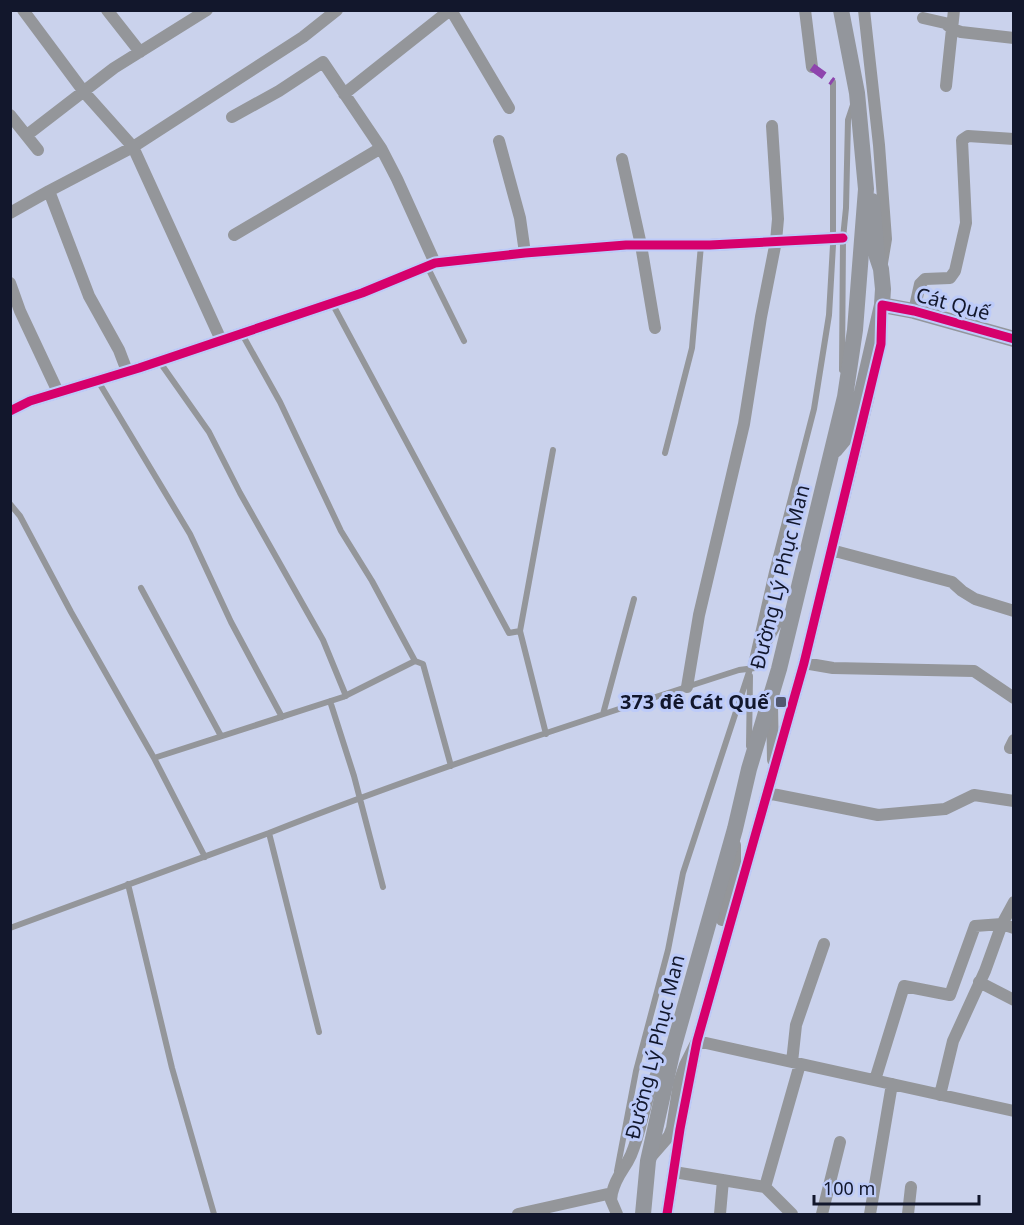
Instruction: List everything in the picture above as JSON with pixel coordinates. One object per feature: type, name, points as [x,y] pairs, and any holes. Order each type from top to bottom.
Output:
[{"type":"main road","name":"Đường Lý Phục Man","points":[[643,1215],[648,1161],[673,1049],[735,829],[749,769],[771,698],[845,397],[855,330],[866,189],[857,93],[841,10]]},
{"type":"main road","points":[[833,453],[850,432],[884,289],[877,257],[873,205],[866,189]]},
{"type":"main road","name":"Cát Quế","points":[[882,305],[914,311],[1014,339]]},
{"type":"street","points":[[23,10],[84,92],[133,147],[221,340]]},
{"type":"street","points":[[107,10],[140,52]]},
{"type":"street","points":[[27,135],[114,68],[193,14],[207,10]]},
{"type":"street","points":[[10,213],[133,147],[303,37],[337,10]]},
{"type":"street","points":[[344,94],[450,10],[509,108]]},
{"type":"street","points":[[805,10],[812,67]]},
{"type":"street","points":[[864,10],[879,145],[886,239],[881,269]]},
{"type":"street","points":[[946,86],[954,10]]},
{"type":"street","points":[[922,18],[945,23],[961,32],[1014,38]]},
{"type":"street","points":[[232,117],[323,63],[381,148],[397,179],[431,265]]},
{"type":"street","points":[[10,115],[38,150]]},
{"type":"street","points":[[687,687],[699,615],[744,424],[776,242],[778,219],[772,126]]},
{"type":"street","points":[[914,311],[920,284],[925,279],[950,278],[955,271],[966,223],[962,140],[968,136],[1014,139]]},
{"type":"street","points":[[499,141],[520,218],[525,253]]},
{"type":"street","points":[[234,235],[381,148]]},
{"type":"street","points":[[622,159],[641,245],[655,328]]},
{"type":"street","points":[[49,191],[89,296],[127,371]]},
{"type":"street","points":[[10,411],[30,401],[362,294],[431,265],[525,253],[641,245],[701,245],[838,238]]},
{"type":"street","points":[[10,283],[20,311],[58,392]]},
{"type":"street","points":[[668,1215],[697,1041],[804,663],[881,344],[884,323],[882,305]]},
{"type":"street","points":[[831,550],[952,582],[975,599],[1014,611]]},
{"type":"street","points":[[804,663],[833,668],[974,671],[1014,698]]},
{"type":"street","points":[[771,698],[774,773]]},
{"type":"street","points":[[1014,740],[1011,748],[1014,748]]},
{"type":"street","points":[[767,794],[878,815],[945,810],[974,795],[1014,801]]},
{"type":"street","points":[[701,1026],[709,970],[735,864],[735,829]]},
{"type":"street","points":[[940,1095],[953,1041],[979,982],[1008,926],[1014,902]]},
{"type":"street","points":[[875,1080],[904,986],[950,995],[975,926],[1008,926]]},
{"type":"street","points":[[765,1187],[796,1063],[796,1025],[824,944]]},
{"type":"street","points":[[979,982],[1014,1000]]},
{"type":"street","points":[[697,1041],[1014,1111]]},
{"type":"street","points":[[648,1161],[669,1136],[679,1083],[697,1041]]},
{"type":"street","points":[[609,1215],[616,1178],[630,1156],[654,1077],[661,1062],[673,1049]]},
{"type":"street","points":[[870,1215],[892,1084]]},
{"type":"street","points":[[822,1215],[840,1142]]},
{"type":"street","points":[[674,1172],[765,1187],[792,1215]]},
{"type":"street","points":[[720,1215],[723,1180]]},
{"type":"street","points":[[908,1215],[911,1187]]},
{"type":"street","points":[[518,1215],[612,1197]]},
{"type":"street","points":[[612,1197],[617,1215]]},
{"type":"lane","points":[[833,82],[845,397]]},
{"type":"lane","points":[[616,1178],[636,1071],[669,950],[683,873],[750,669],[772,572],[814,409],[838,238],[846,208],[848,120],[857,93]]},
{"type":"lane","points":[[665,453],[692,348],[701,245]]},
{"type":"lane","points":[[431,265],[464,341]]},
{"type":"lane","points":[[332,303],[509,633],[520,630]]},
{"type":"lane","points":[[242,333],[280,402],[341,531],[372,581],[415,661],[423,664],[451,766]]},
{"type":"lane","points":[[159,361],[209,432],[240,493],[323,640],[346,696]]},
{"type":"lane","points":[[98,380],[190,534],[231,622],[282,717]]},
{"type":"lane","points":[[546,734],[520,630],[553,450]]},
{"type":"lane","points":[[10,504],[20,516],[71,612],[154,758],[205,857]]},
{"type":"lane","points":[[141,588],[221,736]]},
{"type":"lane","points":[[10,928],[205,857],[360,797],[603,714],[739,670],[755,668],[799,588]]},
{"type":"lane","points":[[603,714],[634,598]]},
{"type":"lane","points":[[154,758],[346,696],[415,661]]},
{"type":"lane","points":[[749,769],[750,669]]},
{"type":"lane","points":[[330,701],[360,797],[382,887]]},
{"type":"lane","points":[[269,833],[319,1032]]},
{"type":"lane","points":[[128,884],[172,1068],[214,1215]]},
{"type":"marked path","points":[[812,67],[833,82]]},
{"type":"cycle path","points":[[10,411],[30,401],[139,368],[362,293],[435,263],[626,245],[710,245],[843,238]]},
{"type":"cycle path","points":[[667,1214],[697,1041],[804,663],[881,344],[882,305],[914,311],[1014,339]]},
{"type":"place","name":"373 đê Cát Quế","points":[[781,702]]}]
